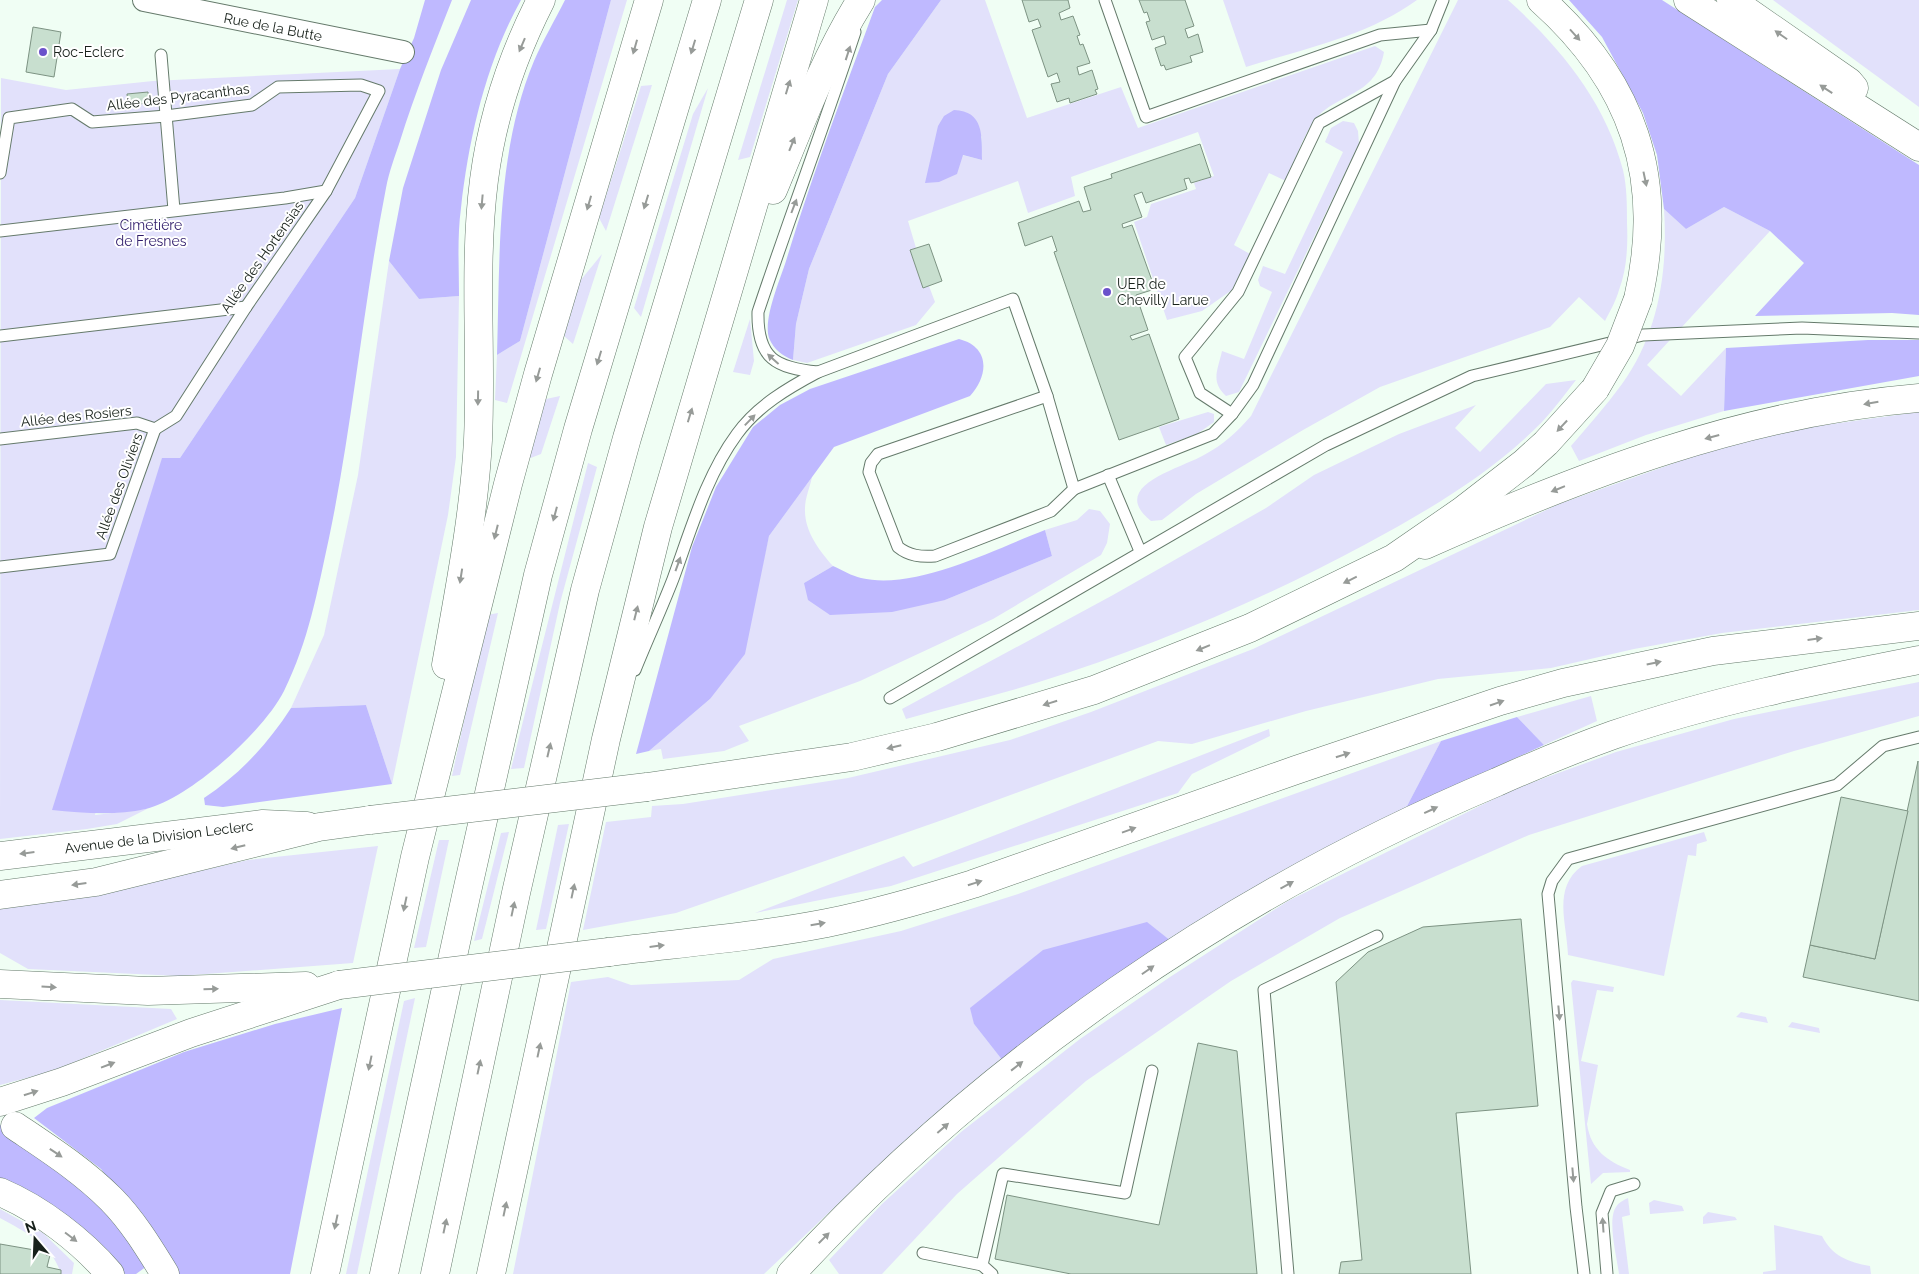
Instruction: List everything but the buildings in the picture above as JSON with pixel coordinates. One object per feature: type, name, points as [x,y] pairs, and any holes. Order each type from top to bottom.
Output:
[{"type":"highway","points":[[415,857],[472,515],[478,440],[478,268],[484,179],[504,92],[541,0]]},
{"type":"highway","points":[[325,1274],[415,857],[538,374],[649,0]]},
{"type":"highway","points":[[384,1274],[468,886],[538,576],[578,429],[707,0]]},
{"type":"highway","points":[[435,1274],[516,893],[585,590],[627,438],[758,0]]},
{"type":"highway","points":[[491,1274],[606,738],[658,527],[814,0]]},
{"type":"highway","points":[[714,335],[814,90],[841,32],[861,0]]},
{"type":"highway","points":[[1394,558],[1462,511],[1524,463],[1546,443],[1595,389],[1620,346],[1638,298],[1649,233],[1648,191],[1639,148],[1625,109],[1603,70],[1578,39],[1541,0]]},
{"type":"highway","points":[[1688,0],[1919,147]]},
{"type":"highway","points":[[1732,0],[1850,82],[1882,124]]},
{"type":"highway","points":[[0,895],[96,882],[319,827],[647,787],[852,757],[938,737],[1094,690],[1241,632],[1394,558],[1486,518],[1632,461],[1785,418],[1886,401],[1919,398]]},
{"type":"highway","points":[[0,984],[148,991],[339,985],[798,928],[856,916],[973,884],[1296,770],[1500,701],[1564,683],[1713,651],[1919,626]]},
{"type":"highway","points":[[791,1274],[868,1195],[1016,1066],[1154,966],[1214,927],[1334,859],[1458,798],[1616,734],[1758,694],[1919,660]]},
{"type":"highway","name":"Avenue de la Division Leclerc","points":[[0,856],[263,824],[319,827]]},
{"type":"highway","points":[[0,1102],[62,1082],[191,1033],[339,985]]},
{"type":"highway","points":[[15,1126],[69,1162],[112,1200],[147,1244],[165,1274]]},
{"type":"highway","points":[[0,1192],[36,1211],[76,1241],[110,1274]]},
{"type":"street","name":"Rue de la Butte","points":[[144,0],[403,52]]},
{"type":"lane","points":[[818,372],[781,366],[768,357],[758,328],[758,312],[866,0]]},
{"type":"lane","points":[[1105,0],[1146,117],[1380,36],[1431,30]]},
{"type":"lane","points":[[1047,396],[878,454],[871,463],[869,472],[898,547],[905,553],[920,557],[936,556],[1051,511],[1074,489],[1213,434],[1232,414],[1253,385],[1395,82],[1431,30],[1443,0]]},
{"type":"lane","points":[[161,55],[174,210]]},
{"type":"lane","points":[[1232,414],[1200,393],[1185,357],[1238,292],[1320,123],[1395,82]]},
{"type":"lane","name":"Allée des Pyracanthas","points":[[0,173],[9,118],[72,109],[92,122],[166,116],[252,105],[278,87],[361,85],[378,91]]},
{"type":"lane","name":"Allée des Hortensias","points":[[155,429],[176,416],[246,307],[326,191],[378,91]]},
{"type":"lane","points":[[0,231],[326,191]]},
{"type":"lane","points":[[606,738],[672,580],[697,511],[720,461],[737,434],[763,407],[789,388],[818,372],[1013,299],[1047,396],[1074,489]]},
{"type":"lane","points":[[0,336],[246,307]]},
{"type":"lane","points":[[890,698],[1140,551],[1326,445],[1472,376],[1643,335],[1802,328],[1919,333]]},
{"type":"lane","name":"Allée des Rosiers","points":[[0,439],[137,424],[155,429]]},
{"type":"lane","name":"Allée des Oliviers","points":[[0,567],[110,554],[155,429]]},
{"type":"lane","points":[[1108,475],[1140,551]]},
{"type":"lane","points":[[1584,1274],[1576,1207],[1548,894],[1552,881],[1568,859],[1837,785],[1883,746],[1919,737]]},
{"type":"lane","points":[[1288,1274],[1264,990],[1376,936]]},
{"type":"lane","points":[[982,1265],[1003,1174],[1125,1193],[1152,1071]]},
{"type":"lane","points":[[1607,1274],[1602,1212],[1610,1191],[1634,1184]]},
{"type":"lane","points":[[923,1253],[982,1265],[992,1274]]},
{"type":"green space","points":[[611,0],[627,0],[507,403],[495,400],[497,355],[520,341]]},
{"type":"green space","points":[[787,0],[798,0],[750,157],[738,160]]},
{"type":"green space","points":[[941,0],[985,0],[1027,118],[1121,87],[1138,128],[1375,46],[1384,52],[1380,67],[1373,78],[1354,93],[1333,104],[1314,121],[1302,142],[1286,181],[1269,173],[1234,245],[1250,254],[1232,290],[1202,311],[1167,320],[1134,222],[1147,217],[1151,204],[1196,189],[1194,183],[1214,176],[1198,132],[1071,177],[1075,196],[1028,213],[1018,181],[908,221],[916,248],[910,250],[923,288],[929,286],[935,302],[916,325],[807,363],[793,360],[796,324],[809,269],[888,74]],"holes":[[[982,136],[982,160],[962,155]]]},
{"type":"green space","points":[[1223,0],[1417,0],[1378,23],[1356,32],[1246,67]]},
{"type":"green space","points":[[1458,0],[1508,0],[1562,56],[1592,98],[1605,121],[1623,170],[1627,240],[1622,282],[1615,302],[1605,321],[1579,297],[1550,327],[1380,387],[1303,430],[1196,494],[1162,520],[1151,521],[1140,509],[1137,498],[1142,488],[1152,480],[1217,447],[1235,433],[1251,416]]},
{"type":"green space","points":[[1773,0],[1919,0],[1919,107]]},
{"type":"green space","name":"Cimetière de Fresnes","points":[[400,69],[355,198],[180,458],[162,459],[95,815],[147,809],[117,824],[0,839],[1,78],[66,90],[153,81]]},
{"type":"green space","points":[[652,85],[606,231],[599,218],[641,86]]},
{"type":"green space","points":[[708,88],[641,317],[634,308],[693,114]]},
{"type":"green space","points":[[1343,121],[1354,123],[1358,131],[1359,144],[1239,392],[1226,396],[1218,385],[1216,375],[1222,351],[1244,359],[1272,292],[1260,286],[1258,280],[1263,266],[1285,274],[1343,152],[1325,142],[1331,128]]},
{"type":"green space","points":[[1724,207],[1770,231],[1647,365],[1681,396],[1726,348],[1724,411],[1646,435],[1579,461],[1571,446],[1622,384],[1645,344],[1653,322],[1662,278],[1665,232],[1664,209],[1686,229]]},
{"type":"green space","points":[[602,254],[573,344],[564,336],[580,281]]},
{"type":"green space","points":[[389,261],[419,299],[459,296],[456,457],[448,515],[392,784],[366,705],[291,708],[324,635],[358,475]]},
{"type":"green space","points":[[750,319],[754,361],[750,375],[733,372]]},
{"type":"green space","points":[[1576,380],[1542,422],[1481,474],[1413,518],[1327,565],[1206,621],[1123,654],[1022,687],[906,719],[902,709],[1113,595],[1266,508],[1314,475],[1399,434],[1476,405],[1455,428],[1480,452],[1546,384]]},
{"type":"green space","points":[[560,396],[541,454],[528,459],[546,399]]},
{"type":"green space","points":[[1208,412],[1214,414],[1214,422],[1197,434],[1166,445],[1159,427]]},
{"type":"green space","points":[[1919,412],[1919,610],[1722,633],[1634,649],[1551,668],[1438,679],[1306,711],[1192,744],[1158,741],[948,818],[676,913],[583,930],[606,822],[651,817],[652,806],[683,804],[848,778],[1010,740],[1091,712],[1253,649],[1559,504],[1717,448],[1810,427]]},
{"type":"green space","points":[[588,463],[597,467],[560,603],[524,768],[511,769]]},
{"type":"green space","points":[[812,477],[805,504],[807,525],[813,540],[833,566],[804,583],[945,600],[1052,556],[1045,530],[1077,520],[1089,509],[1100,511],[1110,524],[1107,543],[1101,555],[993,619],[860,681],[739,726],[749,741],[724,751],[663,759],[661,749],[649,751],[710,699],[763,562],[769,536]]},
{"type":"green space","points":[[498,613],[460,775],[452,776],[487,615]]},
{"type":"green space","points":[[1919,682],[1919,716],[1794,751],[1529,835],[1340,918],[1231,981],[1086,1081],[957,1194],[882,1274],[839,1274],[829,1260],[882,1204],[961,1132],[1080,1039],[1170,977],[1288,901],[1512,790],[1616,752],[1734,719]]},
{"type":"green space","points":[[1591,696],[1597,721],[1544,745],[1517,717]]},
{"type":"green space","points":[[1269,729],[1270,736],[1192,774],[1178,793],[891,886],[755,913],[904,856],[913,867]]},
{"type":"green space","points":[[1441,741],[1406,808],[1280,872],[1171,941],[1147,923],[974,1024],[1003,1061],[896,1149],[764,1274],[513,1274],[571,982],[608,977],[631,985],[739,980],[773,959],[901,931],[1015,895]]},
{"type":"green space","points":[[569,824],[546,929],[536,930],[558,825]]},
{"type":"green space","points":[[509,832],[482,939],[474,941],[501,833]]},
{"type":"green space","points":[[1704,832],[1707,841],[1697,844],[1696,856],[1688,855],[1664,976],[1568,955],[1563,907],[1564,895],[1573,875],[1582,866]]},
{"type":"green space","points":[[439,840],[449,840],[426,947],[414,948]]},
{"type":"green space","points":[[378,846],[353,963],[179,976],[28,969],[0,953],[0,907],[132,886],[248,860]]},
{"type":"green space","points":[[1573,980],[1614,987],[1613,992],[1597,990],[1581,1061],[1598,1065],[1587,1124],[1592,1141],[1596,1148],[1607,1158],[1630,1170],[1630,1172],[1603,1173],[1591,1184],[1571,983]]},
{"type":"green space","points":[[415,998],[357,1274],[346,1274],[404,1001]]},
{"type":"green space","points":[[0,1000],[171,1009],[177,1019],[53,1071],[0,1085]]},
{"type":"green space","points":[[1741,1012],[1766,1017],[1768,1023],[1736,1017]]},
{"type":"green space","points":[[1792,1022],[1819,1028],[1820,1033],[1788,1027]]},
{"type":"green space","points":[[1628,1198],[1630,1215],[1622,1217],[1629,1274],[1619,1274],[1612,1221],[1616,1207],[1620,1202]]},
{"type":"green space","points":[[1654,1200],[1682,1206],[1684,1211],[1650,1214],[1649,1203]]},
{"type":"green space","points":[[0,1209],[43,1233],[74,1263],[72,1274],[61,1274],[57,1264],[44,1247],[28,1234],[0,1218]]},
{"type":"green space","points":[[1708,1212],[1735,1217],[1737,1220],[1703,1224],[1703,1217]]},
{"type":"green space","points":[[1774,1225],[1822,1236],[1831,1249],[1842,1257],[1870,1266],[1871,1274],[1763,1274],[1763,1272],[1776,1270]]},
{"type":"shaded area","points":[[425,0],[452,0],[412,105],[387,182],[345,451],[329,538],[306,635],[293,672],[284,691],[260,725],[224,761],[183,792],[146,809],[123,813],[87,813],[52,810],[162,458],[180,458],[355,198],[400,69],[414,38]]},
{"type":"shaded area","points":[[471,0],[521,0],[498,49],[474,128],[464,181],[460,219],[459,296],[419,299],[389,261],[403,188],[441,70]]},
{"type":"shaded area","points":[[565,0],[611,0],[520,341],[497,355],[500,243],[506,168],[522,96],[534,61]]},
{"type":"shaded area","points":[[882,0],[941,0],[888,74],[809,269],[796,324],[793,360],[779,352],[769,338],[768,321],[770,310],[829,133],[875,7]]},
{"type":"shaded area","points":[[1569,0],[1662,0],[1919,165],[1919,315],[1892,313],[1755,316],[1804,263],[1770,231],[1724,207],[1686,229],[1664,209],[1657,155],[1643,113],[1602,37]]},
{"type":"shaded area","points":[[954,110],[964,111],[976,120],[981,134],[982,160],[963,155],[957,174],[939,182],[925,183],[938,126],[944,116]]},
{"type":"shaded area","points":[[959,339],[976,348],[981,355],[983,363],[981,379],[970,396],[834,447],[769,536],[745,654],[710,699],[649,751],[636,754],[692,547],[716,487],[753,427],[780,405],[810,389]]},
{"type":"shaded area","points":[[1868,340],[1919,340],[1919,376],[1724,411],[1726,348]]},
{"type":"shaded area","points":[[1045,530],[1052,556],[945,600],[892,612],[830,615],[808,600],[804,583],[833,566],[861,578],[882,580],[906,579],[954,566]]},
{"type":"shaded area","points":[[366,705],[392,784],[223,807],[205,805],[204,798],[252,758],[291,708]]},
{"type":"shaded area","points":[[1517,717],[1544,745],[1406,808],[1441,741]]},
{"type":"shaded area","points":[[1147,922],[1171,941],[1003,1061],[974,1024],[970,1008],[1043,950]]},
{"type":"shaded area","points":[[342,1008],[290,1274],[177,1274],[136,1213],[101,1169],[34,1118],[47,1108],[184,1052],[275,1024]]},
{"type":"shaded area","points":[[0,1125],[44,1155],[81,1187],[114,1223],[147,1266],[136,1274],[125,1274],[99,1245],[0,1181]]},
{"type":"place","name":"Roc-Eclerc","points":[[43,52]]},
{"type":"place","name":"UER de Chevilly Larue","points":[[1107,292]]}]
